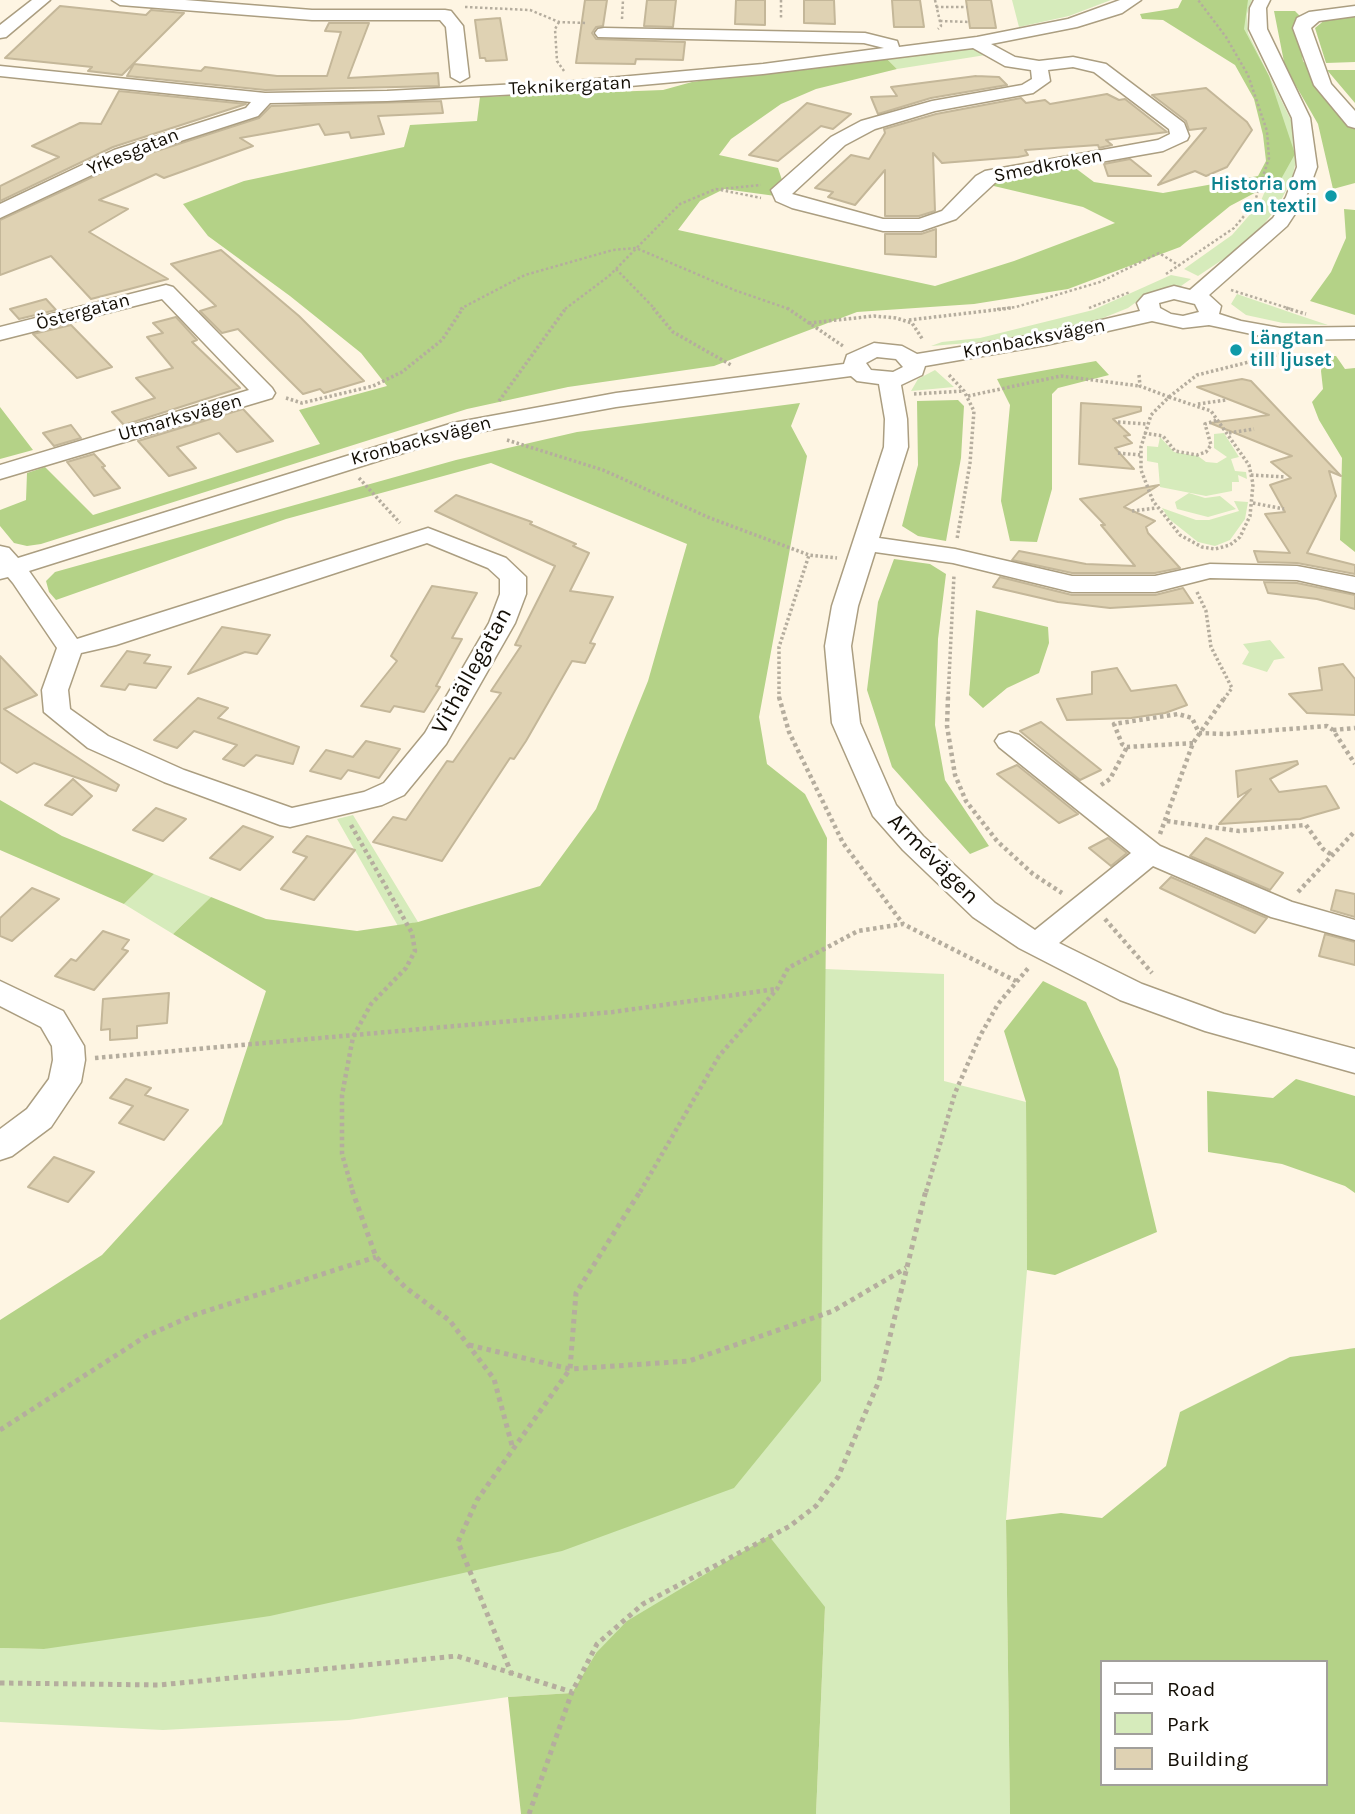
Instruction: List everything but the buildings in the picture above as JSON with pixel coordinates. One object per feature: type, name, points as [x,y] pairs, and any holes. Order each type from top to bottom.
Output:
[{"type":"street","points":[[0,33],[42,0]]},
{"type":"street","points":[[120,0],[312,15],[445,15],[454,26],[460,76]]},
{"type":"street","name":"Teknikergatan","points":[[0,71],[265,97],[387,96],[644,81],[977,42],[1071,23],[1116,9],[1133,0]]},
{"type":"street","points":[[1262,0],[1258,8],[1258,29],[1301,118],[1307,167],[1296,197],[1280,222],[1204,290],[1155,296],[1148,303],[1154,314],[1182,322],[1206,317],[1238,327],[1280,334],[1355,333]]},
{"type":"street","points":[[1355,11],[1315,16],[1303,22],[1302,28],[1323,85],[1355,122]]},
{"type":"street","points":[[604,33],[865,38],[890,44],[898,53]]},
{"type":"street","name":"Smedkroken","points":[[788,184],[781,190],[783,197],[799,204],[883,225],[921,225],[949,215],[983,180],[992,175],[1163,145],[1180,136],[1177,127],[1100,68],[1073,62],[1038,66],[1002,59],[977,42]]},
{"type":"street","points":[[788,184],[838,141],[868,125],[932,106],[1027,89],[1041,81],[1038,66]]},
{"type":"street","name":"Yrkesgatan","points":[[0,212],[121,154],[251,112],[265,97]]},
{"type":"street","points":[[1204,290],[1210,306],[1206,317]]},
{"type":"street","name":"Östergatan","points":[[0,334],[166,291]]},
{"type":"street","name":"Utmarksvägen","points":[[0,472],[264,393],[166,291]]},
{"type":"street","name":"Kronbacksvägen","points":[[914,350],[1046,339],[1154,314]]},
{"type":"street","points":[[874,350],[914,350],[914,370],[890,388],[865,376],[854,364],[860,355],[874,350]]},
{"type":"street","name":"Kronbacksvägen","points":[[4,564],[453,430],[604,401],[856,369]]},
{"type":"street","name":"Armévägen","points":[[890,388],[896,419],[896,447],[845,606],[838,646],[846,723],[883,809],[913,843],[984,910],[1037,944],[1131,992],[1216,1023],[1355,1061]]},
{"type":"street","name":"Vithällegatan","points":[[428,535],[497,563],[513,578],[513,594],[502,623],[436,738],[394,789],[372,799],[290,818],[174,776],[98,742],[57,712],[55,690],[70,648],[107,640],[416,538],[428,535]]},
{"type":"street","points":[[865,543],[955,556],[1024,575],[1072,584],[1134,585],[1210,571],[1297,573],[1355,585]]},
{"type":"street","points":[[4,564],[70,648]]},
{"type":"street","points":[[1009,741],[1150,853],[1282,910],[1355,930]]},
{"type":"street","points":[[1037,944],[1150,853]]},
{"type":"street","points":[[0,992],[52,1019],[68,1046],[69,1060],[65,1082],[40,1118],[0,1147]]},
{"type":"path","points":[[463,6],[469,0]]},
{"type":"path","points":[[1164,275],[1223,237],[1248,212],[1262,185],[1269,158],[1267,131],[1248,75],[1231,44],[1198,0]]},
{"type":"path","points":[[936,7],[967,7]]},
{"type":"path","points":[[940,21],[969,22]]},
{"type":"path","points":[[559,22],[555,29],[556,61],[566,72]]},
{"type":"path","points":[[716,189],[788,184]]},
{"type":"path","points":[[264,393],[302,403],[373,386],[402,372],[442,340],[460,309],[525,275],[613,250],[636,248],[734,290],[786,307],[843,346]]},
{"type":"path","points":[[809,323],[874,316],[908,320],[1006,309],[1100,282],[1159,253],[1180,266]]},
{"type":"path","points":[[616,269],[638,289],[673,332],[734,367]]},
{"type":"path","points":[[1174,270],[1204,290],[1317,317]]},
{"type":"path","points":[[1077,311],[1135,289]]},
{"type":"path","points":[[908,320],[924,340]]},
{"type":"path","points":[[914,350],[924,340],[931,340]]},
{"type":"path","points":[[835,349],[852,343]]},
{"type":"path","points":[[968,396],[1061,376],[1140,386],[1169,397],[1197,405],[1211,411],[1229,433],[1251,475],[1253,503],[1240,537],[1230,545],[1215,549],[1202,547],[1180,535],[1156,508],[1141,470],[1140,455],[1146,424],[1169,397],[1197,375],[1267,360],[1287,349]]},
{"type":"path","points":[[1139,375],[1140,386]]},
{"type":"path","points":[[890,388],[964,391]]},
{"type":"path","points":[[1197,405],[1226,400]]},
{"type":"path","points":[[1144,433],[1163,436],[1175,450],[1197,455],[1209,450],[1211,445],[1211,434],[1205,424],[1219,420]]},
{"type":"path","points":[[1118,422],[1146,424]]},
{"type":"path","points":[[1229,433],[1254,429]]},
{"type":"path","points":[[1118,453],[1140,455]]},
{"type":"path","points":[[352,469],[385,510],[416,538]]},
{"type":"path","points":[[1251,475],[1286,477]]},
{"type":"path","points":[[1253,503],[1283,509]]},
{"type":"path","points":[[1132,511],[1156,508]]},
{"type":"path","points":[[809,555],[779,647],[777,691],[789,732],[843,843],[903,924],[1016,981]]},
{"type":"path","points":[[1150,853],[1167,821],[1193,743],[1232,688],[1211,647],[1206,611],[1189,577]]},
{"type":"path","points":[[1193,743],[1127,747],[1122,744],[1114,727],[1118,722],[1178,714],[1192,718],[1199,733]]},
{"type":"path","points":[[1199,733],[1226,734],[1327,726],[1333,730],[1355,764]]},
{"type":"path","points":[[1333,730],[1355,728]]},
{"type":"path","points":[[1078,796],[1110,779],[1127,747]]},
{"type":"path","points":[[340,806],[412,933],[415,951],[406,968],[371,1004],[353,1037],[342,1095],[342,1154],[356,1207],[376,1257],[405,1287],[450,1321],[494,1379],[513,1450]]},
{"type":"path","points":[[1167,821],[1245,831],[1306,825],[1323,849],[1332,855]]},
{"type":"path","points":[[1282,910],[1355,831]]},
{"type":"path","points":[[512,1675],[458,1542],[477,1500],[570,1369],[576,1293],[663,1156],[719,1056],[777,989],[788,968],[858,931],[903,924]]},
{"type":"path","points":[[529,1814],[572,1692],[597,1644],[617,1623],[643,1604],[790,1526],[816,1506],[838,1477],[867,1416],[895,1326],[930,1173],[955,1093],[980,1036],[1016,981],[1037,960],[1037,944]]},
{"type":"path","points":[[69,1060],[614,1012],[777,989]]},
{"type":"path","points":[[0,1430],[146,1336],[194,1315],[376,1257]]},
{"type":"path","points":[[468,1345],[570,1369],[689,1361],[833,1311],[907,1268]]},
{"type":"path","points":[[0,1683],[159,1685],[457,1656],[572,1692]]},
{"type":"green space","points":[[1012,0],[1111,0],[1069,16],[1019,27]]},
{"type":"green space","points":[[1182,0],[1248,0],[1244,29],[1269,76],[1295,154],[1281,179],[1230,206],[1180,247],[1068,289],[974,304],[857,312],[714,366],[568,387],[467,409],[41,544],[27,546],[14,543],[0,526],[0,510],[26,500],[27,473],[45,467],[93,515],[320,444],[299,410],[387,386],[361,353],[290,296],[208,236],[183,204],[244,181],[404,147],[410,125],[477,121],[480,97],[663,90],[692,82],[883,55],[897,69],[816,89],[781,104],[731,139],[719,155],[778,168],[784,186],[783,197],[724,189],[700,201],[678,230],[935,286],[1014,261],[1115,223],[1083,207],[981,183],[1066,161],[1094,182],[1163,193],[1258,176],[1266,161],[1263,135],[1254,99],[1235,65],[1163,20],[1142,19],[1140,14],[1178,8]]},
{"type":"green space","points":[[1204,0],[1252,0],[1247,14],[1248,33],[1292,122],[1297,156],[1292,179],[1278,206],[1261,228],[1234,252],[1198,276],[1184,269],[1232,235],[1260,203],[1271,177],[1276,141]]},
{"type":"green space","points":[[1274,11],[1295,11],[1300,16],[1296,23],[1303,61],[1355,129],[1355,183],[1333,189],[1318,124],[1285,67]]},
{"type":"green space","points":[[1355,15],[1355,62],[1326,63],[1315,28],[1326,19]]},
{"type":"green space","points":[[977,42],[992,54],[897,69],[883,55]]},
{"type":"green space","points":[[1327,70],[1355,70],[1355,103]]},
{"type":"green space","points":[[1344,209],[1355,210],[1355,315],[1310,301],[1331,272],[1346,238]]},
{"type":"green space","points":[[1171,275],[1191,279],[1181,286],[1150,292],[1128,308],[1093,322],[1006,340],[931,346],[942,342],[980,338],[1093,310]]},
{"type":"green space","points":[[1237,294],[1328,325],[1283,323],[1246,315],[1231,304]]},
{"type":"green space","points":[[1324,356],[1336,356],[1345,369],[1355,368],[1355,552],[1340,540],[1342,458],[1319,420],[1312,402],[1323,389],[1321,371]]},
{"type":"green space","points":[[1096,361],[1109,375],[1058,388],[1052,394],[1052,489],[1037,542],[1010,541],[1001,501],[1010,405],[997,379]]},
{"type":"green space","points":[[935,370],[954,387],[911,391],[918,379]]},
{"type":"green space","points":[[958,400],[964,406],[961,458],[946,541],[918,536],[902,526],[918,465],[917,401]]},
{"type":"green space","points":[[800,403],[791,426],[807,456],[759,717],[767,764],[805,794],[827,838],[821,1381],[734,1488],[562,1551],[270,1616],[44,1649],[0,1648],[0,1320],[102,1255],[222,1124],[266,991],[173,934],[211,897],[266,919],[357,931],[418,922],[540,886],[596,809],[648,681],[687,544],[491,463],[286,519],[56,600],[49,592],[46,581],[55,572],[456,460],[577,432]]},
{"type":"green space","points":[[0,407],[33,450],[0,459]]},
{"type":"green space","points":[[1224,433],[1239,457],[1231,459],[1235,471],[1246,472],[1247,479],[1238,475],[1239,482],[1232,482],[1232,491],[1206,496],[1160,487],[1158,463],[1147,461],[1147,446],[1158,447],[1160,437],[1174,452],[1217,463],[1227,457],[1214,448],[1214,434]]},
{"type":"green space","points":[[1189,493],[1205,498],[1220,496],[1236,509],[1208,517],[1177,509],[1175,502]]},
{"type":"green space","points":[[1234,501],[1248,502],[1245,519],[1230,540],[1215,546],[1198,542],[1169,519],[1162,508],[1196,520],[1209,520],[1239,511]]},
{"type":"green space","points":[[894,559],[930,564],[946,574],[938,639],[935,725],[945,780],[989,846],[970,854],[892,767],[867,690],[878,602]]},
{"type":"green space","points":[[976,610],[1048,627],[1049,643],[1039,673],[1007,688],[983,708],[969,695]]},
{"type":"green space","points":[[1270,640],[1285,658],[1274,660],[1267,672],[1242,664],[1249,652],[1243,644]]},
{"type":"green space","points":[[0,800],[62,836],[154,874],[124,904],[0,850]]},
{"type":"green space","points":[[353,815],[418,922],[398,926],[337,819]]},
{"type":"green space","points":[[154,874],[211,897],[173,934],[124,904]]},
{"type":"green space","points":[[825,969],[944,974],[944,1081],[1026,1102],[1027,1270],[1006,1520],[1010,1814],[816,1814],[825,1607],[596,1653],[572,1693],[508,1697],[349,1720],[163,1730],[0,1722],[0,1648],[44,1649],[821,1381]]},
{"type":"green space","points":[[1043,981],[1086,1002],[1118,1069],[1157,1232],[1055,1275],[1027,1270],[1026,1102],[1004,1031]]},
{"type":"green space","points":[[1296,1079],[1355,1096],[1355,1193],[1345,1186],[1282,1164],[1208,1152],[1207,1091],[1273,1098]]},
{"type":"green space","points":[[1355,1348],[1355,1814],[1010,1814],[1006,1520],[1061,1513],[1102,1518],[1166,1466],[1180,1412],[1290,1357]]},
{"type":"green space","points":[[769,1536],[825,1607],[816,1814],[521,1814],[508,1697],[572,1693],[596,1653],[627,1621]]},
{"type":"place","name":"Historia om en textil","points":[[1331,196]]},
{"type":"place","name":"Längtan till ljuset","points":[[1236,350]]}]
